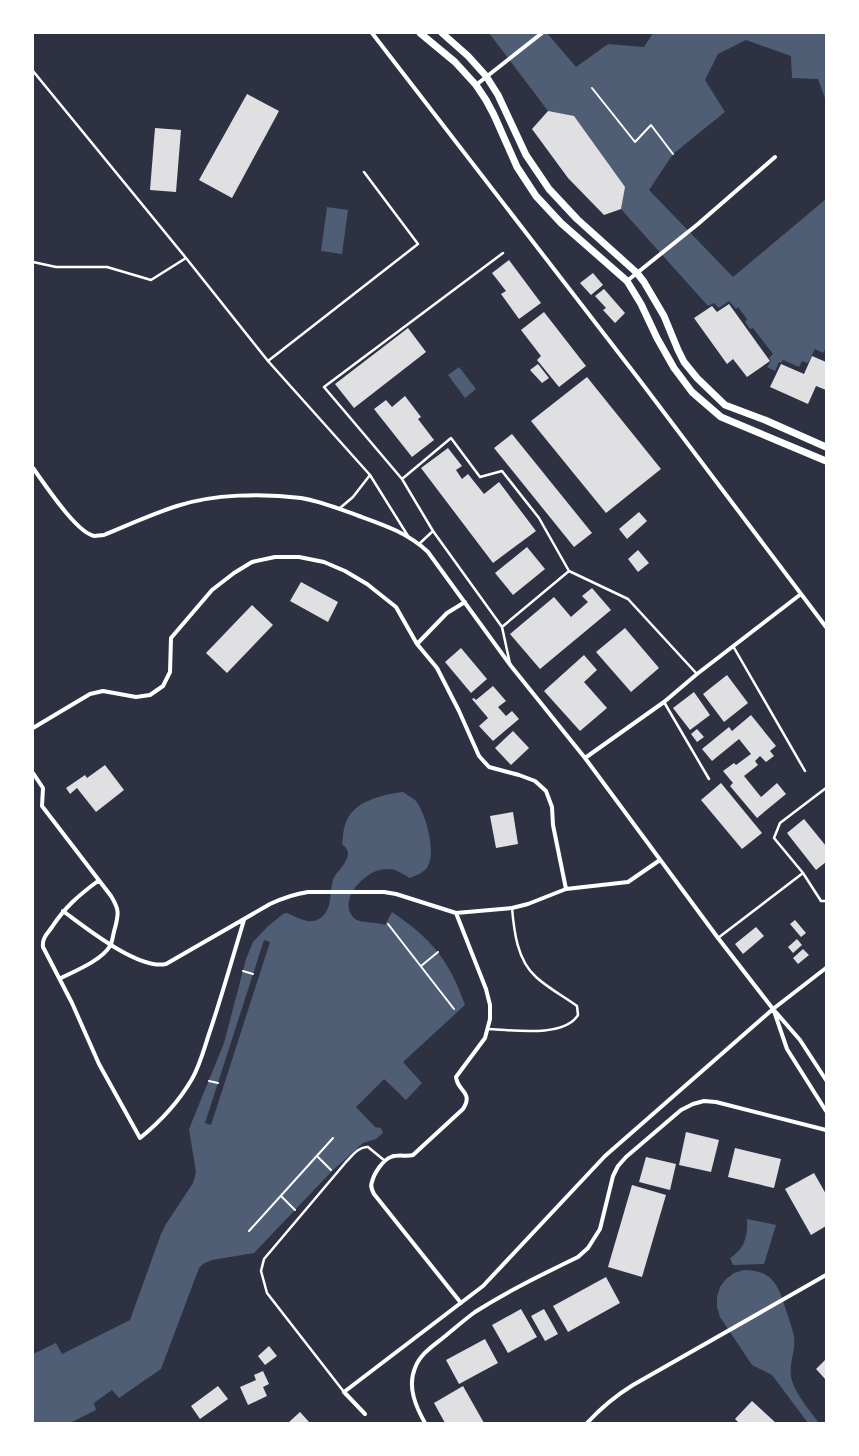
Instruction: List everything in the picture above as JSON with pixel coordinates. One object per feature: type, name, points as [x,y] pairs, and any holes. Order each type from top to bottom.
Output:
[{"type":"street","points":[[372,33],[638,378],[826,627]]},
{"type":"street","points":[[420,33],[455,62],[476,85],[494,115],[517,167],[536,196],[561,223],[627,281],[641,304],[657,338],[674,368],[692,392],[721,417],[826,461]]},
{"type":"street","points":[[442,33],[468,56],[486,76],[498,95],[526,155],[549,189],[577,219],[637,273],[644,282],[664,316],[684,362],[697,378],[726,405],[826,446]]},
{"type":"street","points":[[476,85],[542,33]]},
{"type":"street","points":[[627,281],[698,224],[775,157]]},
{"type":"street","points":[[33,468],[70,518],[84,532],[94,536],[104,535],[178,505],[208,498],[244,495],[301,498],[384,524],[419,544],[428,552],[511,666],[585,758],[718,938],[773,1009],[800,1040],[826,1080]]},
{"type":"street","points":[[33,728],[90,694],[103,691],[136,698],[150,695],[163,686],[170,672],[171,638],[212,590],[234,573],[252,562],[275,557],[299,557],[324,562],[345,571],[367,584],[396,607],[417,644],[436,668],[459,711],[479,756],[489,767],[535,781],[546,791],[552,807],[553,825],[566,889]]},
{"type":"street","points":[[585,758],[664,702],[733,645],[801,594]]},
{"type":"street","points":[[417,644],[447,612],[465,602]]},
{"type":"street","points":[[33,773],[43,788],[42,806],[110,896],[118,909],[118,916],[110,946],[100,957],[61,978]]},
{"type":"street","points":[[63,911],[110,946],[148,963],[160,966],[287,896],[308,892],[384,892],[396,894],[456,913],[512,908],[528,904],[566,889],[628,882],[660,860]]},
{"type":"street","points":[[98,881],[80,894],[63,911],[43,940],[43,947],[61,978],[99,1064],[140,1138],[160,1122],[179,1099],[199,1065],[244,920]]},
{"type":"street","points":[[456,913],[486,989],[490,1005],[490,1019],[485,1038],[456,1077],[457,1082],[467,1097],[467,1103],[463,1109],[414,1154],[410,1156],[391,1157],[385,1161],[372,1182],[371,1188],[374,1194],[461,1303]]},
{"type":"street","points":[[365,1414],[344,1392],[483,1286],[605,1156],[773,1009],[826,968]]},
{"type":"street","points":[[773,1009],[787,1049],[826,1110]]},
{"type":"street","points":[[425,1423],[417,1408],[412,1387],[414,1369],[418,1360],[425,1352],[474,1313],[501,1296],[578,1257],[588,1248],[600,1229],[613,1176],[618,1166],[626,1157],[682,1110],[693,1104],[704,1101],[716,1102],[826,1130]]},
{"type":"street","points":[[587,1423],[614,1397],[826,1275]]},
{"type":"lane","points":[[33,71],[268,360],[370,475],[409,537]]},
{"type":"lane","points":[[268,360],[418,244],[364,172]]},
{"type":"lane","points":[[503,253],[324,387],[402,479],[433,531],[502,627],[511,666]]},
{"type":"lane","points":[[33,262],[56,267],[107,267],[151,280],[186,258]]},
{"type":"lane","points":[[402,479],[451,438],[480,477],[502,471],[539,518],[569,571],[628,599],[697,674]]},
{"type":"lane","points":[[339,509],[353,496],[370,475]]},
{"type":"lane","points":[[419,544],[433,531]]},
{"type":"lane","points":[[502,627],[569,571]]},
{"type":"lane","points":[[733,645],[805,771]]},
{"type":"lane","points":[[664,702],[709,779]]},
{"type":"lane","points":[[826,788],[780,823],[774,838],[803,874],[821,901],[826,901]]},
{"type":"lane","points":[[718,938],[803,874]]},
{"type":"lane","points":[[488,1029],[531,1032],[551,1029],[571,1023],[578,1015],[576,1006],[535,976],[524,960],[517,944],[512,908]]},
{"type":"lane","points":[[344,1392],[267,1293],[261,1271],[264,1259],[346,1162],[361,1148],[368,1148],[385,1161]]},
{"type":"path","points":[[592,88],[635,142],[651,125],[672,154]]},
{"type":"path","points":[[388,924],[454,1009]]},
{"type":"path","points":[[421,966],[438,952]]},
{"type":"path","points":[[243,971],[253,974]]},
{"type":"path","points":[[209,1081],[218,1083]]},
{"type":"path","points":[[249,1231],[334,1138]]},
{"type":"path","points":[[317,1156],[332,1171]]},
{"type":"path","points":[[281,1196],[295,1210]]},
{"type":"water","points":[[489,33],[547,33],[576,67],[608,44],[644,47],[653,33],[826,33],[826,101],[818,79],[792,78],[791,56],[746,40],[718,54],[705,80],[725,112],[673,154],[649,190],[733,277],[826,199],[826,348],[823,353],[815,349],[808,363],[802,361],[799,367],[783,360],[781,363],[779,362],[775,371],[767,367],[771,361],[769,358],[773,354],[753,328],[750,329],[745,322],[747,319],[738,307],[736,309],[729,301],[719,308],[714,303],[708,306],[621,209],[624,187],[548,111]]},
{"type":"water","points":[[327,207],[348,210],[342,254],[321,251]]},
{"type":"water","points":[[459,367],[476,389],[465,398],[448,375]]},
{"type":"water","points":[[403,792],[416,801],[426,823],[431,851],[428,866],[418,875],[410,878],[391,869],[379,870],[363,879],[351,895],[349,904],[350,912],[357,920],[385,925],[392,912],[406,922],[438,952],[459,989],[465,1005],[403,1062],[422,1083],[406,1100],[384,1079],[356,1107],[375,1127],[381,1128],[383,1133],[376,1139],[363,1143],[332,1171],[254,1253],[212,1260],[203,1264],[199,1268],[161,1369],[119,1398],[112,1390],[94,1403],[96,1410],[70,1423],[33,1423],[33,1354],[56,1343],[62,1354],[130,1320],[161,1234],[193,1183],[196,1172],[189,1129],[224,1043],[246,959],[253,942],[267,927],[283,914],[287,913],[307,921],[315,921],[323,916],[329,907],[333,880],[346,861],[348,853],[342,844],[344,827],[349,817],[354,810],[368,801],[377,797]]},
{"type":"water","points":[[747,1219],[776,1225],[764,1264],[733,1265],[730,1258],[742,1246],[747,1231]]},
{"type":"water","points":[[744,1270],[763,1273],[774,1282],[778,1288],[794,1337],[791,1371],[792,1382],[802,1401],[819,1423],[808,1423],[772,1375],[752,1365],[720,1317],[717,1307],[717,1297],[720,1287],[726,1279],[734,1273]]},
{"type":"pier","points":[[264,940],[270,942],[211,1125],[205,1123]]},
{"type":"building","points":[[247,94],[279,111],[232,198],[199,180]]},
{"type":"building","points":[[548,111],[574,116],[625,187],[621,209],[604,215],[568,178],[532,129]]},
{"type":"building","points":[[155,128],[181,130],[176,192],[150,190]]},
{"type":"building","points":[[509,260],[541,303],[519,319],[501,294],[506,291],[492,273]]},
{"type":"building","points":[[593,273],[603,285],[591,295],[580,283]]},
{"type":"building","points":[[604,289],[625,313],[615,323],[603,310],[606,308],[595,296]]},
{"type":"building","points":[[729,304],[770,361],[747,377],[733,359],[727,364],[694,318],[712,306],[717,312]]},
{"type":"building","points":[[544,312],[586,366],[559,387],[537,360],[541,356],[521,330]]},
{"type":"building","points":[[408,328],[426,352],[354,408],[335,384]]},
{"type":"building","points":[[812,356],[826,362],[826,390],[816,386],[808,404],[770,387],[781,364],[804,374]]},
{"type":"building","points":[[538,364],[549,378],[542,383],[530,370]]},
{"type":"building","points":[[587,377],[661,469],[606,513],[531,421]]},
{"type":"building","points":[[405,396],[421,417],[418,419],[434,440],[412,457],[374,409],[386,400],[392,407]]},
{"type":"building","points":[[512,434],[592,533],[574,547],[494,448]]},
{"type":"building","points":[[448,448],[462,466],[456,470],[462,479],[468,474],[484,494],[499,482],[536,531],[493,563],[421,468]]},
{"type":"building","points":[[639,512],[647,521],[627,539],[619,529]]},
{"type":"building","points":[[527,547],[545,569],[513,595],[495,573]]},
{"type":"building","points":[[638,550],[649,563],[638,572],[628,559]]},
{"type":"building","points":[[301,582],[338,602],[328,622],[290,601]]},
{"type":"building","points":[[592,588],[611,610],[540,669],[510,634],[554,597],[571,617],[588,602],[582,596]]},
{"type":"building","points":[[252,605],[273,625],[227,673],[206,653]]},
{"type":"building","points":[[625,628],[659,668],[631,692],[596,652]]},
{"type":"building","points":[[461,648],[487,679],[471,693],[445,662]]},
{"type":"building","points":[[584,655],[597,670],[584,682],[607,708],[580,731],[544,691]]},
{"type":"building","points":[[727,675],[748,703],[724,722],[703,694]]},
{"type":"building","points":[[493,686],[506,701],[498,707],[506,716],[512,711],[519,719],[493,741],[479,726],[488,718],[472,699],[474,698],[476,700]]},
{"type":"building","points":[[694,692],[710,715],[690,730],[673,708]]},
{"type":"building","points":[[751,715],[776,746],[770,751],[774,756],[766,762],[760,756],[755,761],[758,765],[744,776],[761,797],[777,783],[786,794],[757,818],[730,786],[733,783],[723,771],[734,763],[736,765],[751,754],[739,739],[712,761],[702,749],[729,727],[732,731]]},
{"type":"building","points":[[697,729],[704,737],[697,742],[691,734]]},
{"type":"building","points":[[513,731],[529,748],[511,765],[495,748]]},
{"type":"building","points":[[105,765],[124,790],[96,812],[77,788],[70,794],[66,788],[85,775],[87,778]]},
{"type":"building","points":[[721,783],[762,833],[742,849],[701,800]]},
{"type":"building","points":[[513,812],[518,844],[496,848],[490,816]]},
{"type":"building","points":[[804,819],[826,846],[826,862],[816,870],[787,833]]},
{"type":"building","points":[[795,920],[806,933],[801,937],[790,924]]},
{"type":"building","points":[[756,927],[764,936],[743,954],[735,944]]},
{"type":"building","points":[[797,939],[802,945],[793,953],[788,947]]},
{"type":"building","points":[[803,949],[809,955],[798,964],[793,958]]},
{"type":"building","points":[[686,1132],[719,1140],[711,1172],[679,1165]]},
{"type":"building","points":[[735,1148],[781,1159],[774,1188],[728,1177]]},
{"type":"building","points":[[646,1157],[676,1164],[670,1190],[639,1182]]},
{"type":"building","points":[[814,1173],[826,1194],[826,1226],[811,1235],[785,1189]]},
{"type":"building","points":[[632,1185],[666,1195],[642,1277],[608,1267]]},
{"type":"building","points":[[606,1277],[620,1303],[568,1332],[553,1306]]},
{"type":"building","points":[[521,1309],[537,1337],[508,1353],[492,1325]]},
{"type":"building","points":[[544,1309],[558,1334],[545,1341],[531,1316]]},
{"type":"building","points":[[485,1339],[498,1363],[459,1384],[446,1360]]},
{"type":"building","points":[[269,1346],[277,1356],[265,1365],[258,1356]]},
{"type":"building","points":[[826,1359],[826,1380],[816,1369]]},
{"type":"building","points":[[263,1371],[269,1384],[263,1387],[267,1396],[248,1405],[240,1387],[256,1380],[254,1375]]},
{"type":"building","points":[[218,1386],[228,1399],[200,1419],[191,1406]]},
{"type":"building","points":[[463,1386],[484,1423],[445,1423],[434,1403]]},
{"type":"building","points":[[752,1401],[776,1423],[739,1423],[735,1419]]},
{"type":"building","points":[[300,1412],[310,1423],[288,1423]]}]
